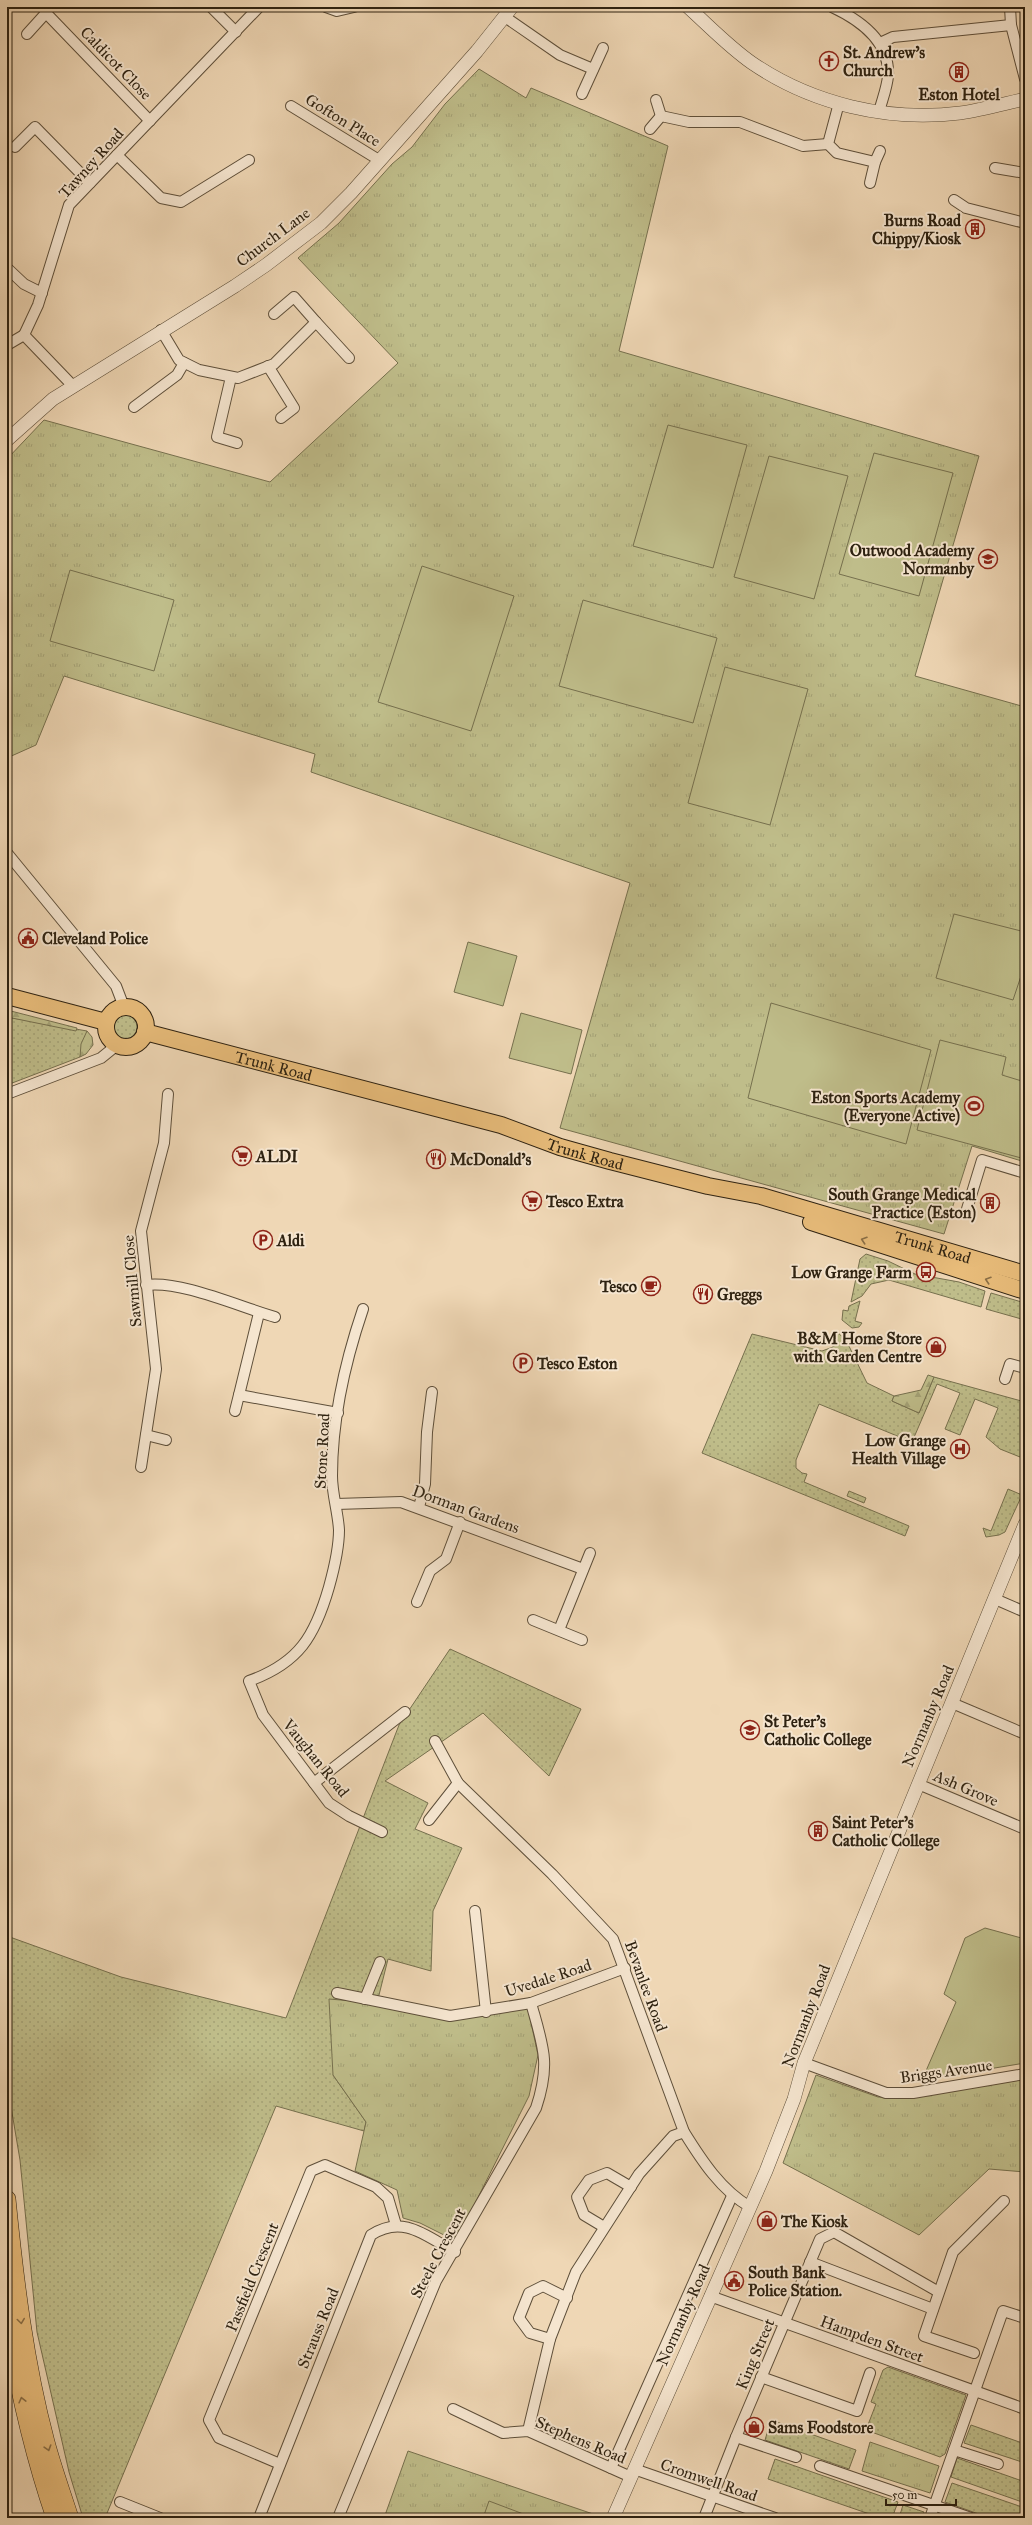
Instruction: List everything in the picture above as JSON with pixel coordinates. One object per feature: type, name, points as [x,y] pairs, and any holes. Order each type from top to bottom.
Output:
[{"type":"highway","points":[[7,2198],[20,2316],[33,2383],[46,2442],[70,2518]]},
{"type":"highway","points":[[7,2321],[18,2385],[41,2476],[55,2518]]},
{"type":"main road","points":[[7,996],[106,1022]]},
{"type":"main road","points":[[124,1007],[131,1007],[142,1014],[145,1020],[145,1032],[134,1045],[117,1045],[108,1035],[106,1022],[113,1012],[124,1007]]},
{"type":"main road","name":"Trunk Road","points":[[145,1032],[501,1125],[560,1147],[708,1186],[761,1196],[1025,1274]]},
{"type":"main road","points":[[708,1186],[847,1234],[1025,1291]]},
{"type":"street","points":[[210,7],[236,32]]},
{"type":"street","name":"Tawney Road","points":[[24,335],[42,293],[69,205],[259,7]]},
{"type":"street","points":[[326,7],[337,10],[354,7]]},
{"type":"street","points":[[688,7],[752,62],[785,82],[838,103],[879,112],[920,114],[958,113],[1025,99]]},
{"type":"street","points":[[832,7],[864,26],[880,43],[887,64],[888,77],[879,112]]},
{"type":"street","points":[[1010,7],[1011,25],[1025,78]]},
{"type":"street","points":[[509,12],[560,55],[593,69]]},
{"type":"street","name":"Church Lane","points":[[7,440],[38,411],[73,386],[266,265],[321,223],[351,193],[477,51],[509,12]]},
{"type":"street","name":"Caldicot Close","points":[[27,34],[46,13],[150,121]]},
{"type":"street","points":[[880,43],[893,37],[1011,25]]},
{"type":"street","points":[[582,94],[603,48]]},
{"type":"street","points":[[656,100],[661,116]]},
{"type":"street","points":[[828,144],[838,103]]},
{"type":"street","name":"Gofton Place","points":[[292,106],[379,160]]},
{"type":"street","points":[[650,129],[661,116]]},
{"type":"street","points":[[661,116],[689,122],[740,122],[804,146],[828,144],[837,153],[875,162]]},
{"type":"street","points":[[15,147],[35,127],[90,183]]},
{"type":"street","points":[[870,183],[875,162],[880,151]]},
{"type":"street","points":[[117,155],[161,198],[181,202],[248,160]]},
{"type":"street","points":[[995,168],[1025,173]]},
{"type":"street","points":[[954,200],[966,208],[1025,223]]},
{"type":"street","points":[[7,268],[24,284],[42,293]]},
{"type":"street","points":[[274,314],[294,297],[349,358]]},
{"type":"street","points":[[161,330],[179,360],[199,370],[238,378],[274,364],[316,322]]},
{"type":"street","points":[[7,345],[24,335],[73,386]]},
{"type":"street","points":[[134,407],[177,375],[184,363]]},
{"type":"street","points":[[268,366],[294,408],[281,418]]},
{"type":"street","points":[[230,377],[217,437],[237,443]]},
{"type":"street","points":[[7,853],[116,986],[124,1007]]},
{"type":"street","points":[[7,1094],[101,1058],[117,1045]]},
{"type":"street","name":"Sawmill Close","points":[[141,1466],[156,1369],[141,1231],[164,1143],[168,1094]]},
{"type":"street","points":[[967,1209],[982,1160],[1025,1173]]},
{"type":"street","points":[[146,1285],[158,1283],[275,1317]]},
{"type":"street","name":"Stone Road","points":[[249,1681],[272,1672],[296,1655],[320,1618],[333,1571],[339,1531],[332,1476],[338,1413],[351,1344],[363,1309]]},
{"type":"street","points":[[235,1411],[259,1313]]},
{"type":"street","points":[[1005,1379],[1010,1364],[1025,1368]]},
{"type":"street","points":[[419,1507],[425,1484],[427,1432],[432,1392]]},
{"type":"street","points":[[239,1395],[338,1413]]},
{"type":"street","points":[[146,1435],[166,1440]]},
{"type":"street","name":"Dorman Gardens","points":[[336,1504],[401,1502],[419,1507],[583,1568]]},
{"type":"street","points":[[417,1602],[430,1571],[446,1560],[460,1522]]},
{"type":"street","name":"Normanby Road","points":[[613,2518],[750,2207],[794,2099],[804,2063],[1025,1524]]},
{"type":"street","points":[[559,1630],[590,1553]]},
{"type":"street","points":[[995,1599],[1025,1612]]},
{"type":"street","points":[[532,1620],[582,1640]]},
{"type":"street","name":"Vaughan Road","points":[[249,1681],[262,1715],[329,1803],[349,1816],[382,1832]]},
{"type":"street","points":[[952,1702],[1025,1734]]},
{"type":"street","points":[[314,1783],[404,1712]]},
{"type":"street","name":"Bevanlee Road","points":[[435,1741],[458,1783],[552,1874],[613,1939],[625,1968],[684,2132],[699,2157],[732,2196],[750,2207]]},
{"type":"street","points":[[430,1820],[458,1783]]},
{"type":"street","name":"Ash Grove","points":[[918,1784],[1025,1829]]},
{"type":"street","points":[[475,1911],[486,2012]]},
{"type":"street","points":[[365,1999],[380,1962]]},
{"type":"street","name":"Uvedale Road","points":[[337,1993],[450,2016],[486,2012],[531,2003],[625,1968]]},
{"type":"street","name":"Steele Crescent","points":[[338,2518],[436,2281],[455,2252],[536,2108],[543,2086],[545,2052],[531,2003]]},
{"type":"street","name":"Briggs Avenue","points":[[804,2063],[886,2093],[913,2093],[1025,2074]]},
{"type":"street","points":[[528,2431],[550,2339],[576,2272],[639,2174],[674,2136],[684,2132]]},
{"type":"street","name":"Passfield Crescent","points":[[280,2464],[219,2438],[209,2420],[311,2171],[325,2165],[376,2186],[388,2198],[396,2225]]},
{"type":"street","points":[[604,2227],[584,2215],[577,2197],[589,2180],[607,2173],[631,2187]]},
{"type":"street","points":[[611,2468],[732,2196]]},
{"type":"street","points":[[974,2353],[924,2336],[937,2291],[953,2252],[1004,2201]]},
{"type":"street","points":[[396,2225],[411,2228],[455,2252]]},
{"type":"street","name":"Strauss Road","points":[[259,2518],[371,2234],[384,2226],[396,2225]]},
{"type":"street","name":"King Street","points":[[704,2518],[736,2436],[820,2239],[834,2232],[937,2291]]},
{"type":"street","points":[[810,2262],[933,2309]]},
{"type":"street","points":[[550,2339],[530,2333],[519,2318],[528,2293],[543,2286],[567,2298]]},
{"type":"street","name":"Hampden Street","points":[[710,2296],[1025,2409]]},
{"type":"street","points":[[930,2518],[1004,2311],[1025,2318]]},
{"type":"street","points":[[761,2377],[857,2411],[870,2373]]},
{"type":"street","name":"Stephens Road","points":[[453,2409],[504,2433],[528,2431],[611,2468],[633,2473]]},
{"type":"street","points":[[736,2436],[796,2457]]},
{"type":"street","points":[[954,2450],[998,2464]]},
{"type":"street","points":[[820,2466],[971,2518]]},
{"type":"street","name":"Cromwell Road","points":[[633,2473],[712,2496],[775,2518]]},
{"type":"street","points":[[120,2502],[160,2518]]},
{"type":"green space","points":[[479,69],[526,98],[531,88],[668,146],[619,351],[979,456],[915,676],[1025,707],[1025,1162],[972,1146],[944,1234],[560,1128],[630,883],[311,772],[315,754],[64,676],[36,745],[7,758],[7,459],[44,420],[270,482],[398,363],[298,258],[339,223],[392,164],[412,147],[445,104]]},
{"type":"green space","points":[[668,425],[747,445],[713,568],[633,546]]},
{"type":"green space","points":[[874,453],[953,473],[919,596],[839,574]]},
{"type":"green space","points":[[769,456],[848,476],[814,599],[734,577]]},
{"type":"green space","points":[[422,566],[514,596],[471,731],[378,702]]},
{"type":"green space","points":[[70,570],[174,600],[154,671],[50,641]]},
{"type":"green space","points":[[583,600],[717,638],[693,723],[559,686]]},
{"type":"green space","points":[[725,667],[808,689],[770,825],[688,803]]},
{"type":"green space","points":[[954,914],[1025,932],[1025,964],[1013,1000],[936,978]]},
{"type":"green space","points":[[468,942],[517,956],[503,1006],[454,992]]},
{"type":"green space","points":[[771,1003],[931,1050],[906,1144],[748,1098]]},
{"type":"green space","points":[[7,1010],[77,1028],[76,1031],[7,1017]]},
{"type":"green space","points":[[521,1013],[582,1030],[571,1074],[509,1058]]},
{"type":"green space","points":[[125,1015],[134,1018],[137,1027],[134,1036],[125,1039],[116,1036],[113,1027],[116,1018]]},
{"type":"green space","points":[[7,1017],[87,1031],[80,1057],[7,1085]]},
{"type":"green space","points":[[87,1031],[92,1037],[93,1045],[86,1054],[80,1057],[81,1044]]},
{"type":"green space","name":"Eston Sports Academy (Everyone Active)","points":[[940,1040],[1006,1057],[1002,1075],[1025,1082],[1025,1159],[917,1130]]},
{"type":"green space","points":[[866,1254],[888,1261],[915,1274],[959,1282],[985,1291],[981,1307],[889,1280],[871,1284],[862,1296],[851,1302],[860,1259]]},
{"type":"green space","points":[[991,1293],[1025,1303],[1025,1320],[986,1309]]},
{"type":"green space","points":[[860,1301],[855,1321],[862,1323],[859,1327],[852,1328],[842,1320],[843,1310],[848,1311],[849,1306]]},
{"type":"green space","points":[[837,1332],[846,1340],[867,1383],[894,1396],[892,1401],[919,1413],[934,1377],[1025,1402],[1025,1459],[1000,1449],[986,1437],[998,1408],[975,1399],[960,1435],[945,1429],[960,1393],[937,1384],[912,1442],[819,1404],[796,1460],[796,1468],[802,1473],[807,1474],[804,1482],[909,1526],[905,1536],[702,1453],[752,1334],[822,1351],[833,1347]]},
{"type":"green space","points":[[928,1375],[934,1377],[919,1413],[892,1401],[894,1396],[921,1390]]},
{"type":"green space","points":[[1008,1489],[1022,1495],[1005,1532],[999,1535],[986,1537],[983,1528],[991,1531]]},
{"type":"green space","points":[[849,1491],[866,1498],[864,1503],[847,1496]]},
{"type":"green space","points":[[450,1649],[581,1709],[549,1776],[483,1713],[385,1781],[428,1803],[415,1829],[462,1848],[433,1911],[431,1971],[388,1959],[377,2003],[333,2075],[366,2122],[364,2131],[276,2106],[105,2518],[83,2518],[69,2472],[37,2332],[20,2160],[7,2083],[7,1936],[121,1977],[286,2018],[399,1725]]},
{"type":"green space","points":[[985,1928],[1025,1939],[1025,2063],[922,2080],[956,2002],[944,1994],[965,1938]]},
{"type":"green space","points":[[329,1999],[377,2003],[454,2019],[527,2004],[538,2055],[529,2096],[456,2241],[420,2223],[403,2218],[397,2190],[355,2171],[366,2122],[333,2075]]},
{"type":"green space","points":[[816,2075],[878,2097],[917,2097],[1025,2079],[1025,2172],[989,2169],[919,2235],[783,2163]]},
{"type":"green space","points":[[888,2367],[966,2395],[945,2454],[940,2457],[866,2430],[876,2404],[871,2402],[883,2370]]},
{"type":"green space","points":[[771,2420],[856,2450],[849,2469],[765,2440]]},
{"type":"green space","points":[[971,2425],[1025,2444],[1025,2463],[964,2443]]},
{"type":"green space","points":[[870,2442],[939,2466],[930,2493],[862,2471]]},
{"type":"green space","points":[[408,2451],[599,2516],[598,2518],[384,2518]]},
{"type":"green space","points":[[957,2458],[1025,2482],[1025,2503],[951,2477]]},
{"type":"green space","points":[[775,2459],[898,2502],[892,2518],[881,2518],[768,2479]]},
{"type":"green space","points":[[952,2483],[1025,2508],[1025,2518],[990,2518],[945,2502]]},
{"type":"green space","points":[[489,2501],[526,2515],[525,2518],[483,2518]]},
{"type":"green space","points":[[903,2505],[924,2512],[922,2518],[899,2518]]},
{"type":"place","name":"St. Andrew's Church","points":[[829,61]]},
{"type":"place","name":"Eston Hotel","points":[[959,72]]},
{"type":"place","name":"Burns Road Chippy/Kiosk","points":[[975,229]]},
{"type":"place","name":"Outwood Academy Normanby","points":[[988,559]]},
{"type":"place","name":"Cleveland Police","points":[[28,938]]},
{"type":"place","name":"Eston Sports Academy (Everyone Active)","points":[[974,1106]]},
{"type":"place","name":"ALDI","points":[[242,1156]]},
{"type":"place","name":"McDonald's","points":[[436,1159]]},
{"type":"place","name":"Tesco Extra","points":[[532,1201]]},
{"type":"place","name":"South Grange Medical Practice (Eston)","points":[[990,1203]]},
{"type":"place","name":"Aldi","points":[[263,1240]]},
{"type":"place","name":"Low Grange Farm","points":[[926,1272]]},
{"type":"place","name":"Tesco","points":[[651,1286]]},
{"type":"place","name":"Greggs","points":[[703,1294]]},
{"type":"place","name":"B&M Home Store with Garden Centre","points":[[936,1347]]},
{"type":"place","name":"Tesco Eston","points":[[523,1363]]},
{"type":"place","name":"Low Grange Health Village","points":[[960,1449]]},
{"type":"place","name":"St Peter's Catholic College","points":[[750,1730]]},
{"type":"place","name":"Saint Peter's Catholic College","points":[[818,1831]]},
{"type":"place","name":"The Kiosk","points":[[767,2221]]},
{"type":"place","name":"South Bank Police Station.","points":[[734,2281]]},
{"type":"place","name":"Sams Foodstore","points":[[754,2427]]}]
